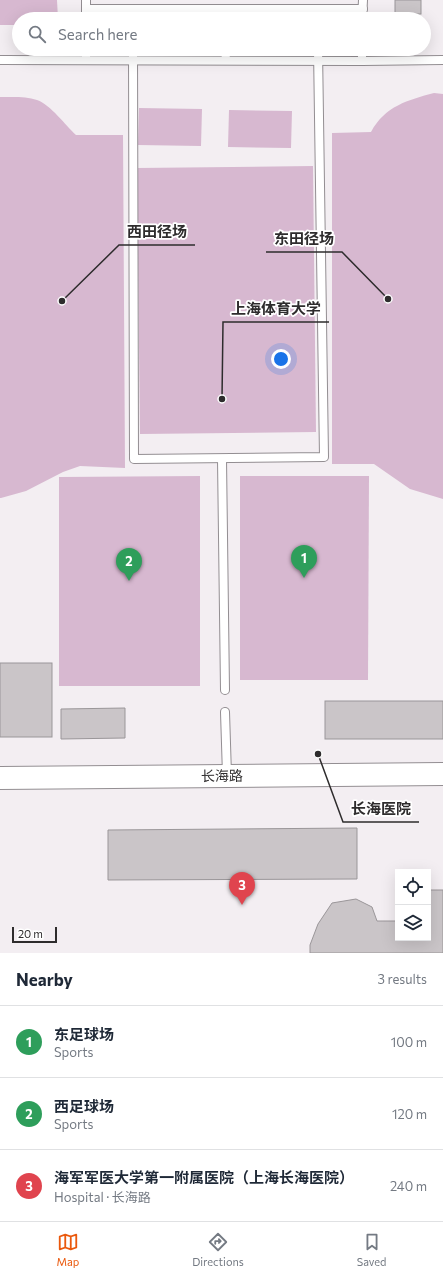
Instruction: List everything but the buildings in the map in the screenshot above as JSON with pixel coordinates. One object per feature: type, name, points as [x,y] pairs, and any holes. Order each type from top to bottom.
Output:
[{"type":"street","name":"长海路","points":[[0,778],[443,774]]},
{"type":"lane","points":[[86,0],[86,9],[363,9]]},
{"type":"lane","points":[[363,0],[363,12]]},
{"type":"lane","points":[[133,56],[134,459],[324,457],[319,56]]},
{"type":"lane","points":[[362,56],[362,61]]},
{"type":"lane","points":[[0,60],[443,60]]},
{"type":"lane","points":[[222,458],[225,690]]},
{"type":"lane","points":[[225,712],[226,776]]},
{"type":"shaded area","points":[[0,0],[57,0],[58,12],[12,12],[12,25],[0,25]]},
{"type":"shaded area","points":[[434,93],[443,94],[443,499],[410,489],[374,464],[332,464],[332,133],[371,132],[383,116],[398,105],[415,98]]},
{"type":"shaded area","points":[[0,97],[19,97],[37,100],[53,111],[76,135],[123,135],[125,468],[80,466],[63,472],[26,491],[1,498],[0,498]]},
{"type":"shaded area","points":[[139,108],[202,109],[201,146],[138,145]]},
{"type":"shaded area","points":[[229,110],[292,111],[291,148],[228,147]]},
{"type":"shaded area","points":[[313,166],[316,432],[140,434],[137,168]]},
{"type":"shaded area","points":[[200,476],[200,686],[59,686],[59,477]]},
{"type":"shaded area","points":[[240,476],[369,476],[368,680],[240,680]]},
{"type":"place","name":"东田径场","points":[[388,299]]},
{"type":"place","name":"西田径场","points":[[62,301]]},
{"type":"place","name":"上海体育大学","points":[[222,399]]},
{"type":"place","name":"东足球场","points":[[304,578]]},
{"type":"place","name":"西足球场","points":[[129,581]]},
{"type":"place","name":"长海医院","points":[[318,754]]},
{"type":"place","name":"海军军医大学第一附属医院（上海长海医院）","points":[[242,905]]}]
